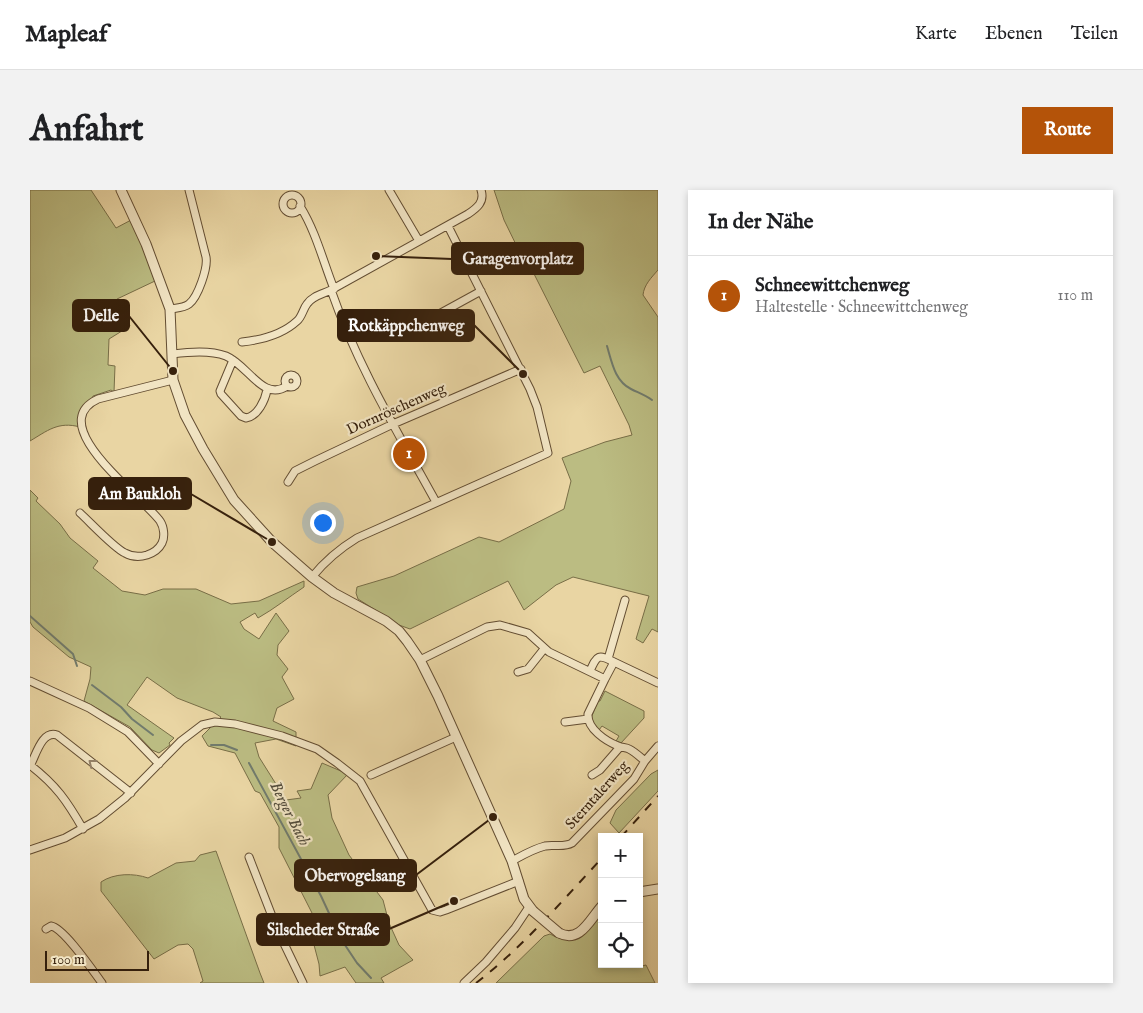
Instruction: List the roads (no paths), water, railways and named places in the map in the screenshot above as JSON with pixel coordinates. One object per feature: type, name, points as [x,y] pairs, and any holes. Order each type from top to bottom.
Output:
[{"type":"street","points":[[121,190],[146,244],[170,309],[173,380],[185,415],[234,500],[272,542],[312,577],[334,593],[399,631],[420,660],[438,696],[471,766],[512,861],[523,896],[531,909],[559,933],[566,936],[579,933],[598,911]]},
{"type":"street","points":[[170,309],[183,307],[191,302],[207,268],[189,190]]},
{"type":"street","points":[[389,190],[419,241]]},
{"type":"street","points":[[300,206],[296,212],[286,211],[283,204],[287,193],[297,197],[312,228],[344,326],[369,382],[436,502]]},
{"type":"street","points":[[242,342],[271,336],[296,322],[309,301],[476,209],[482,200],[482,193]]},
{"type":"street","points":[[312,577],[322,564],[345,545],[436,502],[548,453],[537,407],[521,369],[448,226]]},
{"type":"street","points":[[429,326],[439,314],[481,291]]},
{"type":"street","points":[[172,354],[210,352],[218,354],[233,360],[267,390],[277,391],[287,386]]},
{"type":"street","points":[[233,360],[220,394],[241,416],[246,418],[253,416],[261,406],[267,390]]},
{"type":"street","name":"Dornröschenweg","points":[[288,482],[295,471],[393,424],[521,369]]},
{"type":"street","points":[[80,513],[124,553],[134,556],[149,554],[157,550],[162,544],[164,536],[160,522],[114,475],[93,448],[82,432],[81,418],[90,402],[173,380]]},
{"type":"street","points":[[625,600],[611,660],[605,679],[588,714],[588,719],[596,731],[620,747],[628,747],[645,761]]},
{"type":"street","points":[[420,660],[492,626],[507,626],[528,633],[544,649],[605,679]]},
{"type":"street","points":[[518,672],[528,669],[544,649]]},
{"type":"street","points":[[590,671],[599,656],[658,683]]},
{"type":"street","points":[[30,680],[89,708],[128,732],[159,764]]},
{"type":"street","points":[[565,722],[588,719]]},
{"type":"street","points":[[30,850],[65,838],[104,815],[131,793],[181,741],[202,725],[216,722],[235,724],[282,736],[316,749],[360,781],[432,910],[440,912],[446,910],[519,881]]},
{"type":"street","points":[[83,829],[66,800],[48,779],[30,766],[44,739],[49,734],[57,735],[131,793]]},
{"type":"street","points":[[370,775],[456,736]]},
{"type":"street","name":"Sterntalerweg","points":[[512,861],[547,845],[558,847],[572,843],[634,779],[645,761],[658,746]]},
{"type":"street","points":[[592,775],[600,770],[620,747]]},
{"type":"street","points":[[249,857],[276,926],[303,983]]},
{"type":"street","points":[[643,891],[658,889]]},
{"type":"street","points":[[464,983],[486,962],[531,909]]},
{"type":"street","points":[[46,929],[51,926],[58,929],[102,983]]},
{"type":"waterway","points":[[607,346],[615,371],[621,381],[626,386],[652,400]]},
{"type":"waterway","name":"Berger Bach","points":[[30,616],[73,654],[77,666]]},
{"type":"waterway","name":"Berger Bach","points":[[92,685],[153,735]]},
{"type":"waterway","name":"Berger Bach","points":[[211,745],[224,745],[237,750]]},
{"type":"waterway","name":"Berger Bach","points":[[249,763],[321,896],[341,939],[357,963],[371,978]]},
{"type":"railway","points":[[625,833],[658,796]]},
{"type":"railway","points":[[476,983],[526,939],[598,862]]},
{"type":"place","name":"Garagenvorplatz","points":[[376,256]]},
{"type":"place","name":"Delle","points":[[173,371]]},
{"type":"place","name":"Rotkäppchenweg","points":[[523,374]]},
{"type":"place","name":"Schneewittchenweg","points":[[409,454]]},
{"type":"place","name":"Am Baukloh","points":[[272,542]]},
{"type":"place","name":"Obervogelsang","points":[[493,817]]},
{"type":"place","name":"Silscheder Straße","points":[[454,901]]}]
